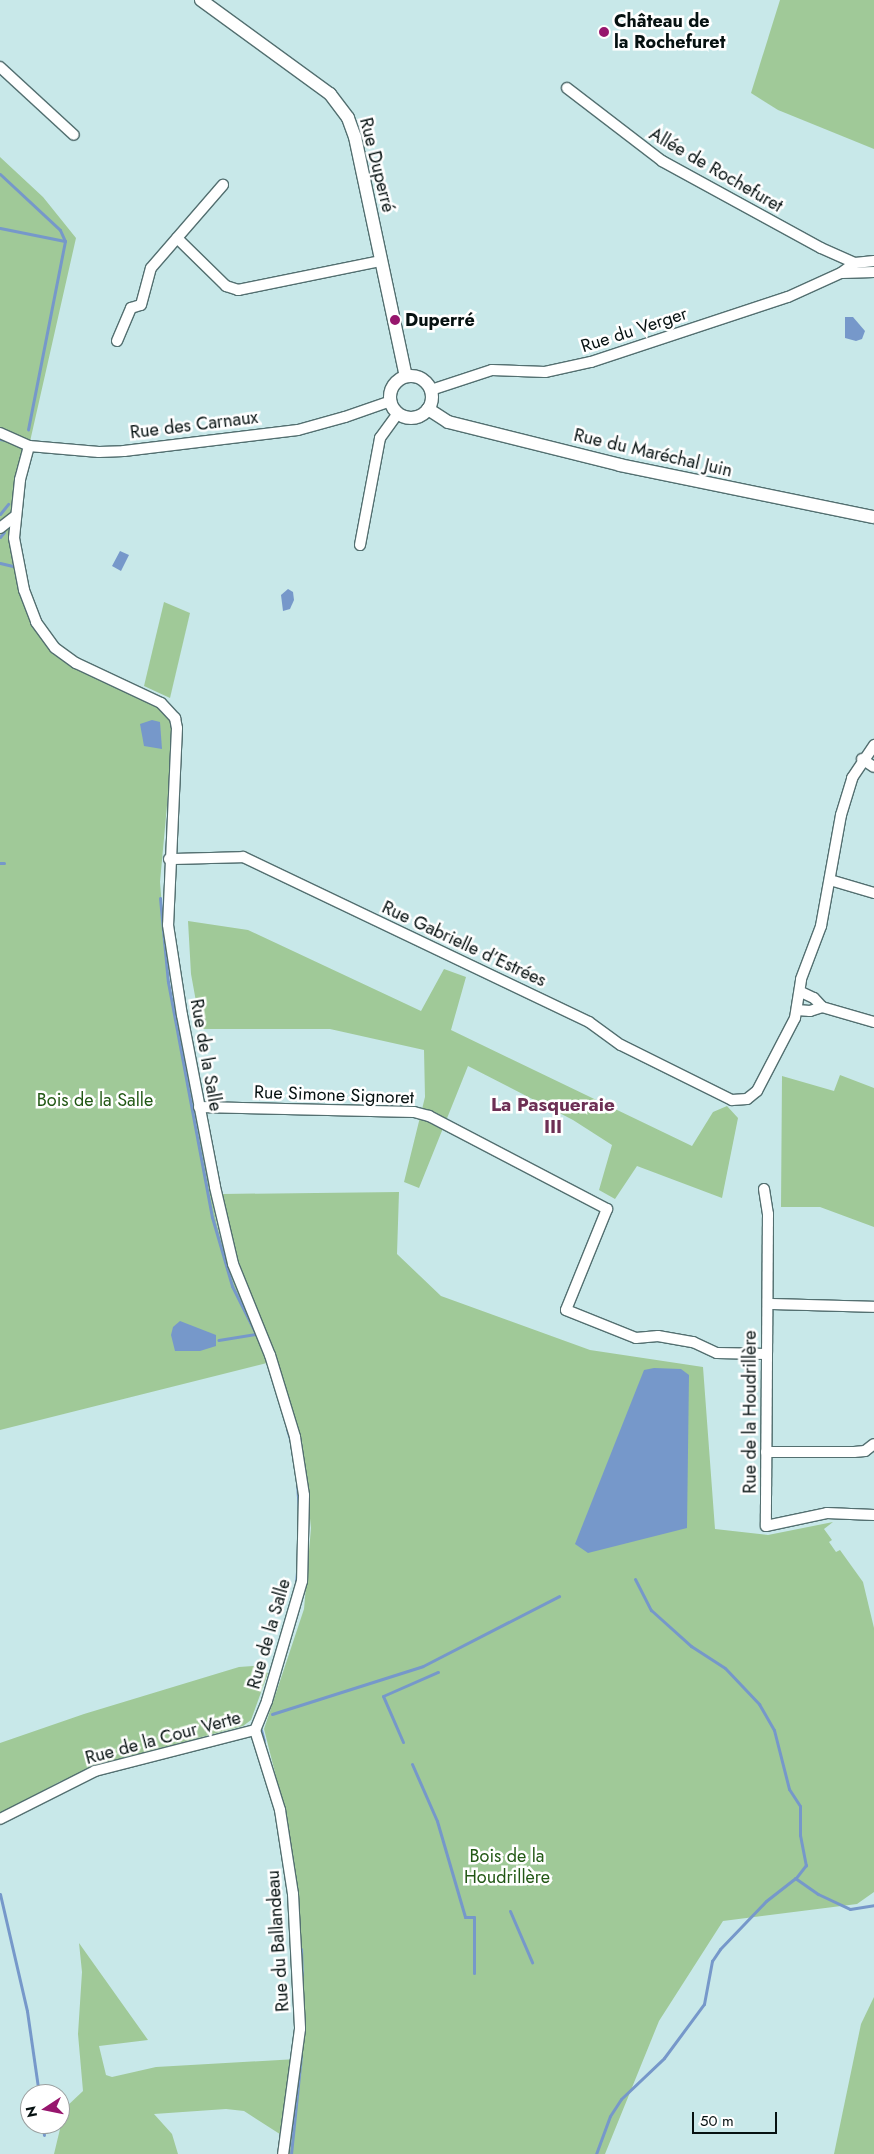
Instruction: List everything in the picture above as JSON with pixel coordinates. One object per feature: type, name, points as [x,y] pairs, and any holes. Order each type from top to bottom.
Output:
[{"type":"street","name":"Rue Duperré","points":[[201,0],[339,105],[355,137],[406,376]]},
{"type":"street","points":[[0,66],[74,135]]},
{"type":"street","name":"Allée de Rochefuret","points":[[567,88],[662,160],[832,254],[855,263]]},
{"type":"street","points":[[117,341],[131,308],[141,305],[151,268],[223,185]]},
{"type":"street","points":[[177,238],[201,264],[226,286],[238,290],[381,261]]},
{"type":"street","points":[[832,254],[838,261],[842,273]]},
{"type":"street","name":"Rue du Verger","points":[[431,390],[492,370],[544,372],[591,362],[788,297],[842,273],[855,263],[873,259],[872,271],[842,273]]},
{"type":"street","points":[[406,376],[418,377],[431,390],[428,409],[415,418],[398,413],[391,400],[394,385],[406,376]]},
{"type":"street","name":"Rue des Carnaux","points":[[0,433],[29,446],[107,452],[298,430],[345,418],[391,400]]},
{"type":"street","name":"Rue du Maréchal Juin","points":[[428,409],[448,422],[614,464],[874,517]]},
{"type":"street","points":[[360,545],[380,438],[398,413]]},
{"type":"street","name":"Rue de la Salle","points":[[29,446],[14,517],[14,538],[24,590],[36,622],[55,648],[76,663],[161,703],[175,718],[178,738],[177,778],[169,858],[168,925],[199,1106],[233,1264],[261,1331],[290,1418],[304,1495],[302,1581],[267,1702],[255,1730]]},
{"type":"street","points":[[0,528],[14,517]]},
{"type":"street","points":[[822,1007],[810,1011],[797,1010],[801,992],[801,979],[821,926],[841,814],[852,778],[862,759],[874,745]]},
{"type":"street","points":[[862,759],[874,766]]},
{"type":"street","name":"Rue Gabrielle d’Estrées","points":[[169,858],[243,857],[589,1022],[620,1045],[732,1100],[747,1099],[757,1091],[764,1072],[790,1032],[797,1010]]},
{"type":"street","points":[[830,880],[874,892]]},
{"type":"street","points":[[801,992],[814,998],[822,1007],[874,1022]]},
{"type":"street","name":"Rue Simone Signoret","points":[[199,1106],[414,1112],[435,1119],[607,1209],[566,1310],[636,1338],[658,1336],[693,1342],[717,1353],[767,1354]]},
{"type":"street","name":"Rue de la Houdrillère","points":[[764,1190],[768,1214],[766,1526],[826,1513],[874,1515]]},
{"type":"street","points":[[768,1304],[874,1307]]},
{"type":"street","points":[[766,1452],[865,1452],[874,1444]]},
{"type":"street","name":"Rue de la Cour Verte","points":[[0,1819],[95,1771],[255,1730]]},
{"type":"street","name":"Rue du Ballandeau","points":[[255,1730],[280,1810],[294,1912],[300,2029],[283,2154]]},
{"type":"green space","points":[[780,0],[874,0],[874,149],[778,110],[751,93]]},
{"type":"green space","name":"Bois de la Salle","points":[[0,157],[43,197],[76,238],[29,446],[14,538],[36,622],[55,648],[161,703],[175,718],[160,882],[168,982],[217,1225],[228,1265],[267,1363],[0,1430]]},
{"type":"green space","points":[[164,602],[190,613],[170,698],[144,686]]},
{"type":"green space","points":[[188,921],[248,930],[421,1011],[444,969],[466,977],[451,1030],[692,1146],[713,1112],[727,1106],[738,1118],[722,1198],[637,1166],[615,1199],[599,1190],[612,1145],[573,1120],[468,1066],[419,1188],[404,1182],[425,1097],[424,1050],[330,1029],[201,1029],[191,974]]},
{"type":"green space","points":[[840,1075],[874,1088],[874,1227],[820,1207],[781,1207],[782,1076],[834,1091]]},
{"type":"green space","name":"Bois de la Houdrillère","points":[[399,1192],[397,1254],[441,1296],[590,1350],[703,1367],[715,1529],[768,1535],[833,1522],[824,1529],[832,1540],[829,1542],[836,1552],[840,1550],[863,1582],[874,1628],[874,1892],[857,1904],[723,1921],[659,2021],[605,2154],[283,2154],[286,2138],[244,2111],[226,2109],[154,2114],[172,2134],[178,2154],[54,2154],[59,2134],[70,2134],[70,2103],[83,2091],[78,2034],[82,1972],[79,1943],[148,2040],[99,2046],[106,2075],[112,2077],[156,2067],[297,2059],[306,2030],[298,1894],[287,1820],[264,1729],[304,1609],[311,1528],[302,1441],[232,1242],[222,1194]]},
{"type":"green space","points":[[253,1666],[268,1673],[251,1720],[243,1726],[101,1764],[59,1782],[0,1814],[0,1743],[84,1714],[239,1667]]},
{"type":"green space","points":[[874,1997],[874,2154],[834,2154],[861,2024]]},
{"type":"water","points":[[845,317],[853,317],[865,331],[862,339],[856,341],[845,338]]},
{"type":"water","points":[[120,551],[129,555],[121,571],[112,566]]},
{"type":"water","points":[[288,589],[293,592],[294,600],[290,609],[283,611],[281,595]]},
{"type":"water","points":[[152,720],[160,722],[162,749],[144,746],[140,724]]},
{"type":"water","points":[[180,1321],[216,1335],[216,1346],[200,1351],[175,1351],[171,1335],[173,1327]]},
{"type":"water","points":[[654,1368],[681,1369],[689,1375],[687,1528],[588,1553],[575,1544],[644,1370]]},
{"type":"waterway","points":[[0,174],[60,230],[65,241],[28,429]]},
{"type":"waterway","points":[[0,228],[65,241]]},
{"type":"waterway","points":[[0,439],[5,440]]},
{"type":"waterway","points":[[0,514],[8,504]]},
{"type":"waterway","points":[[0,537],[4,532]]},
{"type":"waterway","points":[[0,563],[13,566]]},
{"type":"waterway","points":[[160,898],[168,982],[212,1217],[232,1286],[256,1334],[218,1340]]},
{"type":"waterway","points":[[287,1429],[292,1445]]},
{"type":"waterway","points":[[297,1483],[299,1514]]},
{"type":"waterway","points":[[296,1583],[297,1572]]},
{"type":"waterway","points":[[635,1579],[651,1610],[691,1646],[725,1668],[759,1704],[774,1730],[789,1789],[800,1806],[800,1835],[806,1865],[796,1878]]},
{"type":"waterway","points":[[272,1714],[423,1666],[559,1596]]},
{"type":"waterway","points":[[403,1742],[383,1696],[438,1672]]},
{"type":"waterway","points":[[261,1730],[264,1741]]},
{"type":"waterway","points":[[412,1764],[437,1821],[465,1917],[474,1917],[474,1973]]},
{"type":"waterway","points":[[596,2154],[610,2116],[621,2099],[664,2058],[704,2004],[712,1961],[720,1949],[766,1901],[795,1878],[818,1894],[850,1909],[874,1905]]},
{"type":"waterway","points":[[0,1894],[27,2011],[38,2084]]},
{"type":"waterway","points":[[510,1911],[532,1962]]},
{"type":"waterway","points":[[301,1949],[302,1975]]},
{"type":"waterway","points":[[291,2154],[301,2056]]},
{"type":"place","name":"Château de la Rochefuret","points":[[604,32]]},
{"type":"place","name":"Duperré","points":[[395,320]]},
{"type":"district","name":"La Pasqueraie III","points":[[553,1116]]}]
